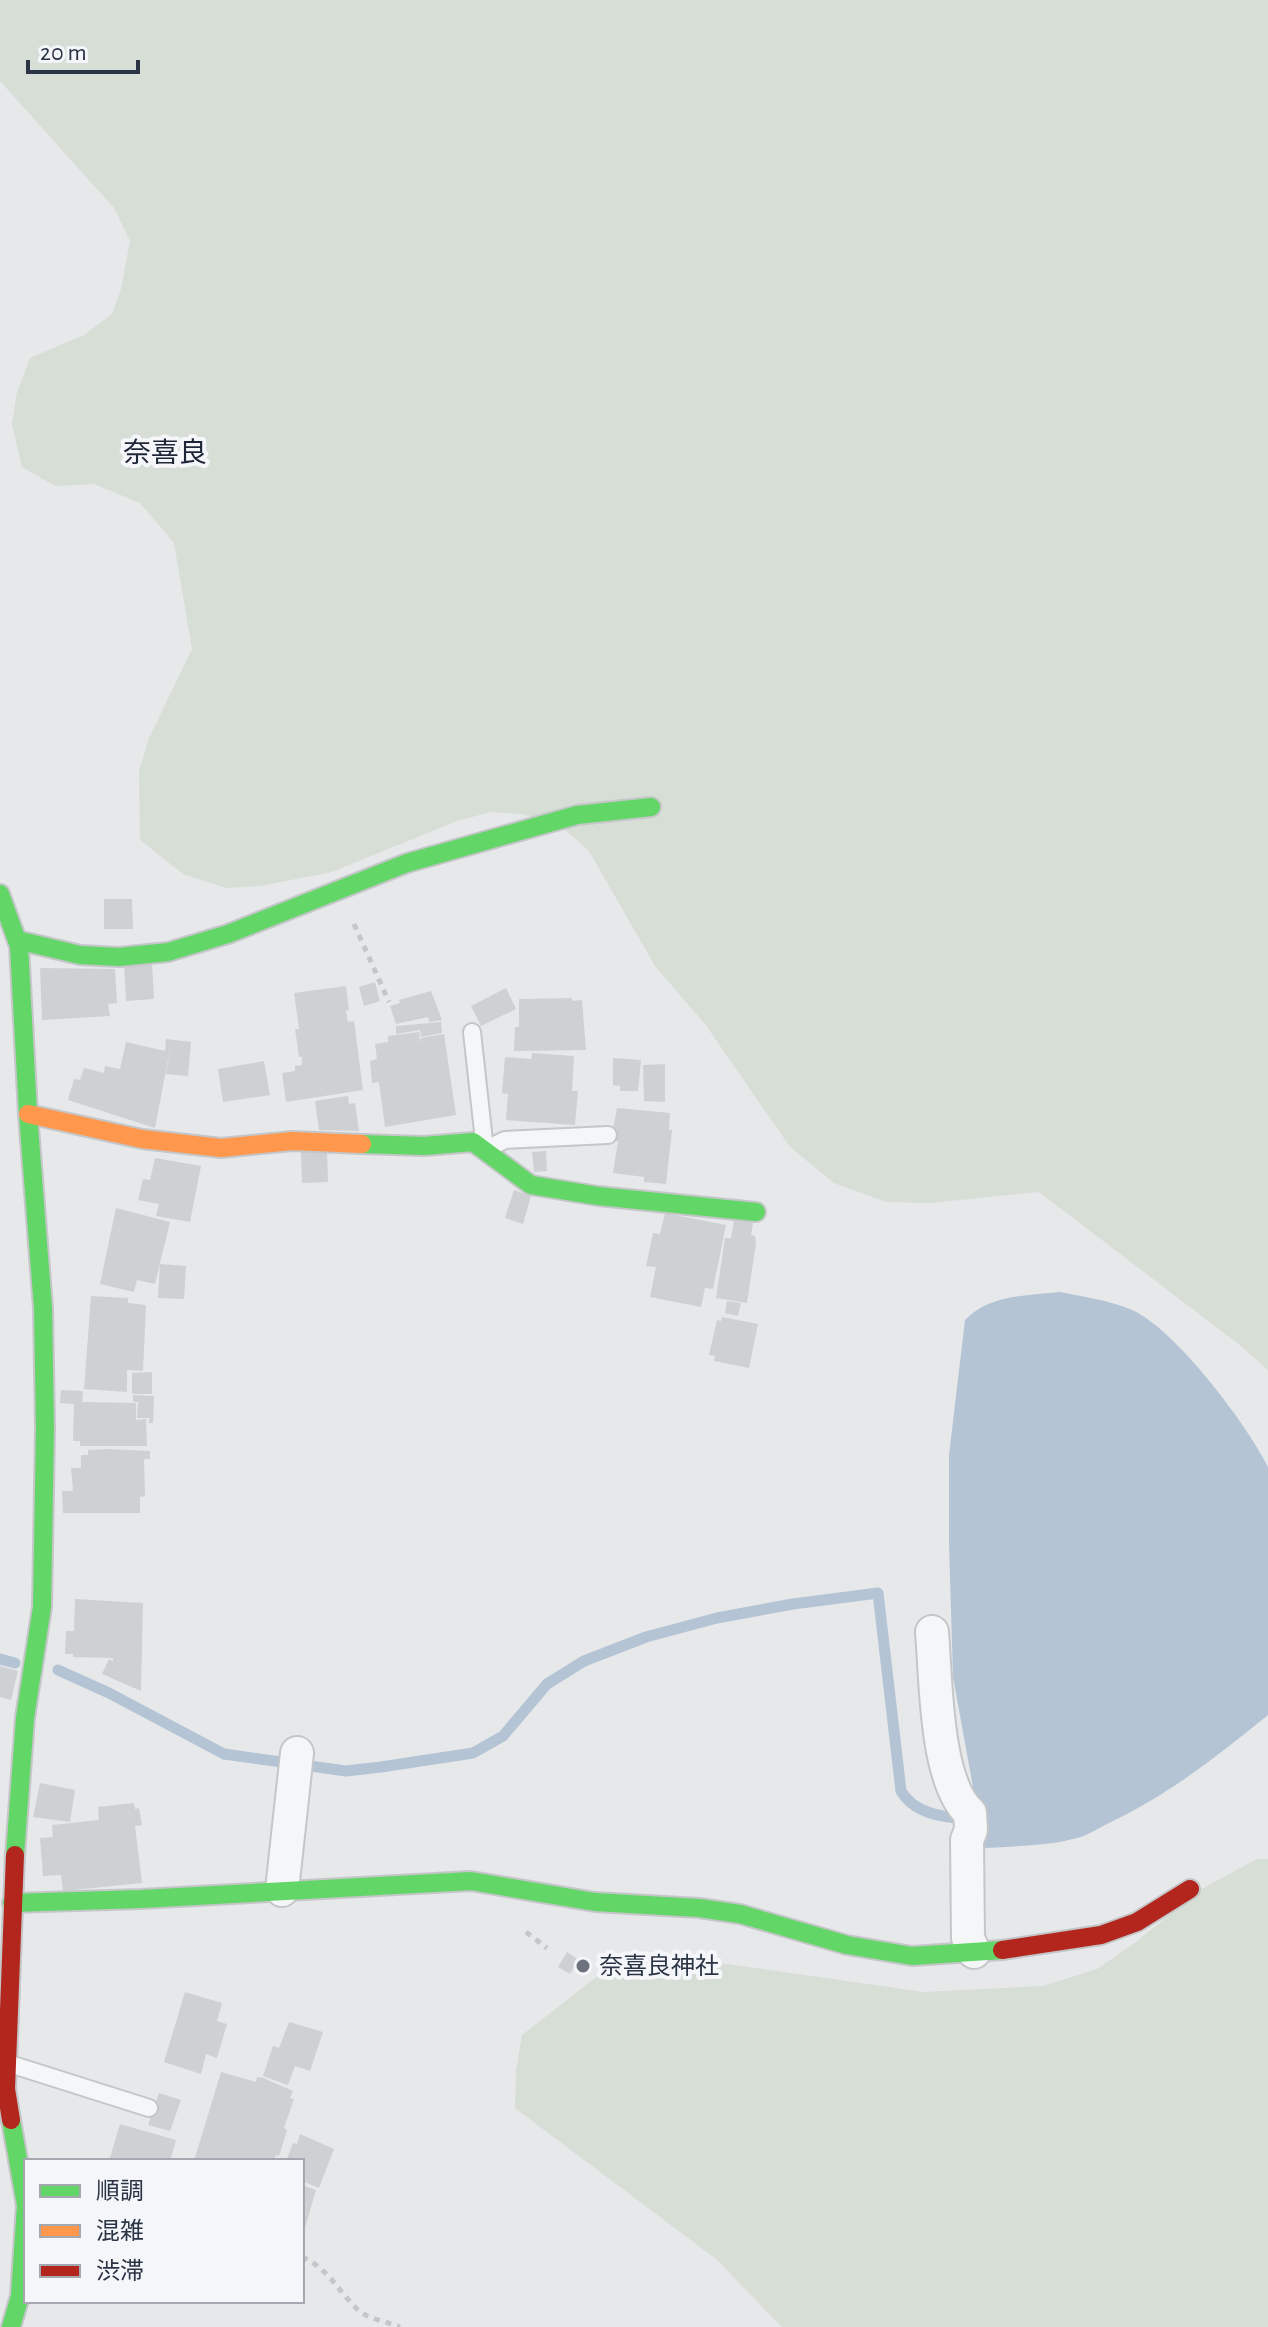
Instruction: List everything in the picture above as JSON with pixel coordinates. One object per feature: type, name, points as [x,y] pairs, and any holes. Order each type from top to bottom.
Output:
[{"type":"street","points":[[6,915],[80,955],[119,957],[168,952],[228,934],[407,863],[577,815],[628,807],[651,807]]},
{"type":"street","points":[[6,915],[28,1114],[43,1308],[45,1428],[41,1621],[25,1718],[9,1884],[6,2089],[24,2193]]},
{"type":"street","points":[[28,1114],[142,1139],[221,1148],[292,1141],[424,1146],[473,1142],[531,1185],[598,1196],[756,1212]]},
{"type":"street","points":[[932,1632],[945,1766],[970,1821],[967,1840],[968,1938],[974,1952]]},
{"type":"street","points":[[282,1890],[297,1753]]},
{"type":"street","points":[[9,1884],[168,1898],[471,1881],[595,1902],[699,1908],[740,1914],[847,1945],[912,1956],[974,1952],[1101,1935],[1137,1922],[1190,1889]]},
{"type":"street","points":[[11,2327],[20,2296],[17,2254],[24,2216]]},
{"type":"lane","points":[[472,1032],[485,1150],[505,1140],[608,1135]]},
{"type":"lane","points":[[7,2063],[149,2108]]},
{"type":"path","points":[[337,891],[389,1002]]},
{"type":"path","points":[[304,2258],[332,2278],[360,2313],[400,2327]]},
{"type":"shaded area","points":[[0,0],[1268,0],[1268,1370],[1039,1192],[930,1203],[886,1202],[834,1183],[790,1147],[705,1024],[655,966],[589,851],[559,824],[521,814],[491,812],[457,821],[332,872],[260,886],[226,888],[183,874],[140,840],[139,771],[149,738],[192,649],[174,543],[140,503],[94,484],[55,486],[22,467],[12,424],[17,392],[30,358],[84,335],[112,314],[121,289],[130,241],[114,208],[0,81]]},
{"type":"shaded area","points":[[1257,1859],[1268,1859],[1268,2327],[782,2327],[716,2259],[515,2108],[516,2071],[522,2035],[608,1968],[642,1952],[924,1992],[1043,1986],[1097,1969],[1136,1942],[1198,1891]]},
{"type":"water","points":[[1060,1292],[1105,1301],[1132,1310],[1149,1320],[1188,1357],[1227,1403],[1268,1467],[1268,1715],[1173,1787],[1090,1833],[1055,1843],[985,1848],[980,1846],[977,1809],[953,1677],[949,1455],[965,1320],[975,1311],[997,1301]]},
{"type":"building","points":[[104,899],[132,899],[133,929],[104,929]]},
{"type":"building","points":[[152,963],[154,999],[126,1001],[124,965]]},
{"type":"building","points":[[40,968],[115,969],[117,1003],[108,1004],[110,1016],[42,1020]]},
{"type":"building","points":[[375,982],[380,1001],[364,1006],[359,987]]},
{"type":"building","points":[[346,986],[349,1010],[346,1011],[348,1022],[354,1021],[363,1090],[286,1102],[282,1073],[295,1071],[295,1066],[302,1065],[295,1029],[299,1029],[294,993]]},
{"type":"building","points":[[506,988],[516,1009],[481,1026],[471,1006]]},
{"type":"building","points":[[431,991],[442,1020],[429,1022],[428,1017],[396,1024],[390,1006],[400,1003],[399,1000]]},
{"type":"building","points":[[572,998],[572,1001],[582,1000],[586,1050],[514,1051],[515,1027],[519,1027],[519,999]]},
{"type":"building","points":[[441,1022],[442,1033],[421,1037],[420,1030],[396,1034],[396,1026]]},
{"type":"building","points":[[419,1032],[417,1039],[420,1038],[422,1044],[421,1038],[444,1034],[456,1115],[385,1127],[379,1082],[372,1083],[370,1061],[377,1059],[375,1044],[388,1042],[388,1036]]},
{"type":"building","points":[[166,1039],[191,1042],[188,1076],[166,1074],[171,1044],[155,1128],[68,1100],[74,1079],[80,1080],[84,1068],[104,1073],[105,1066],[120,1069],[126,1042],[165,1051]]},
{"type":"building","points":[[532,1053],[574,1056],[572,1091],[578,1091],[575,1125],[506,1120],[508,1094],[502,1093],[505,1057],[531,1059]]},
{"type":"building","points":[[613,1058],[641,1060],[638,1091],[620,1091],[620,1086],[613,1085]]},
{"type":"building","points":[[264,1061],[270,1095],[223,1102],[218,1069]]},
{"type":"building","points":[[665,1064],[665,1102],[644,1101],[643,1065]]},
{"type":"building","points":[[348,1096],[349,1104],[355,1103],[359,1131],[319,1130],[315,1101]]},
{"type":"building","points":[[617,1108],[670,1113],[669,1130],[672,1130],[666,1184],[644,1182],[644,1177],[613,1173],[618,1141],[615,1141],[617,1129],[613,1129]]},
{"type":"building","points":[[327,1151],[328,1182],[302,1183],[301,1152]]},
{"type":"building","points":[[546,1151],[547,1171],[534,1172],[532,1152]]},
{"type":"building","points":[[155,1158],[201,1166],[190,1222],[156,1216],[159,1204],[138,1200],[143,1179],[150,1180]]},
{"type":"building","points":[[514,1190],[531,1196],[523,1224],[505,1218]]},
{"type":"building","points":[[116,1208],[170,1222],[155,1284],[137,1280],[134,1292],[100,1284]]},
{"type":"building","points":[[665,1213],[726,1225],[713,1289],[705,1288],[701,1307],[650,1297],[656,1267],[646,1266],[653,1233],[660,1234]]},
{"type":"building","points":[[734,1221],[753,1223],[751,1235],[755,1236],[756,1243],[747,1303],[716,1298],[725,1238],[731,1238]]},
{"type":"building","points":[[160,1264],[186,1266],[184,1299],[158,1298]]},
{"type":"building","points":[[91,1296],[128,1298],[128,1303],[146,1305],[143,1371],[127,1370],[127,1392],[84,1389]]},
{"type":"building","points":[[727,1301],[741,1303],[738,1316],[725,1313]]},
{"type":"building","points":[[722,1317],[758,1324],[749,1368],[714,1361],[715,1356],[709,1355],[717,1320],[721,1321]]},
{"type":"building","points":[[152,1372],[152,1394],[132,1394],[132,1373]]},
{"type":"building","points":[[61,1390],[83,1391],[82,1402],[136,1403],[136,1420],[146,1419],[147,1446],[80,1446],[80,1441],[73,1441],[74,1404],[60,1403]]},
{"type":"building","points":[[133,1395],[154,1396],[153,1423],[148,1423],[150,1418],[137,1418],[138,1402],[133,1402]]},
{"type":"building","points":[[88,1450],[150,1451],[150,1459],[144,1459],[145,1496],[140,1497],[140,1513],[63,1513],[62,1491],[73,1491],[71,1468],[81,1468],[81,1455],[88,1455]]},
{"type":"building","points":[[75,1599],[143,1603],[141,1691],[102,1674],[109,1659],[113,1661],[113,1658],[65,1654],[66,1631],[74,1631]]},
{"type":"building","points":[[0,1666],[18,1671],[11,1700],[0,1697]]},
{"type":"building","points":[[40,1783],[75,1790],[70,1822],[33,1817]]},
{"type":"building","points":[[134,1803],[135,1809],[139,1808],[142,1825],[135,1826],[142,1883],[63,1891],[61,1875],[43,1876],[40,1838],[53,1837],[52,1825],[99,1820],[98,1807]]},
{"type":"building","points":[[567,1952],[579,1960],[570,1974],[558,1967]]},
{"type":"building","points":[[185,1992],[222,2003],[217,2021],[227,2024],[217,2058],[206,2054],[201,2074],[164,2062]]},
{"type":"building","points":[[289,2022],[323,2032],[310,2071],[295,2066],[288,2085],[263,2076],[273,2046],[279,2048]]},
{"type":"building","points":[[221,2072],[256,2082],[257,2077],[263,2078],[293,2091],[290,2098],[294,2099],[284,2128],[287,2130],[279,2156],[276,2155],[275,2159],[195,2159]]},
{"type":"building","points":[[159,2093],[181,2100],[170,2131],[148,2125]]},
{"type":"building","points":[[120,2124],[176,2140],[171,2159],[110,2159]]},
{"type":"building","points":[[300,2134],[334,2149],[319,2188],[304,2182],[304,2159],[287,2159],[293,2143],[297,2144]]},
{"type":"building","points":[[304,2186],[316,2190],[304,2232]]},
{"type":"waterway","points":[[58,1670],[109,1693],[224,1754],[346,1771],[473,1753],[503,1736],[547,1684],[584,1661],[646,1637],[717,1618],[878,1593],[901,1791],[921,1809],[965,1819]]},
{"type":"waterway","points":[[0,1659],[15,1663]]},
{"type":"traffic: fast","points":[[17,940],[80,955],[119,957],[168,952],[228,934],[407,863],[577,815],[651,807]]},
{"type":"traffic: fast","points":[[0,894],[19,946],[43,1308],[45,1428],[42,1607],[25,1718],[15,1855]]},
{"type":"traffic: fast","points":[[362,1144],[424,1146],[473,1142],[531,1185],[598,1196],[756,1212]]},
{"type":"traffic: fast","points":[[12,1903],[471,1881],[595,1902],[699,1908],[740,1914],[847,1945],[912,1956],[1002,1950]]},
{"type":"traffic: fast","points":[[11,2120],[24,2194]]},
{"type":"traffic: fast","points":[[11,2327],[20,2296],[24,2235]]},
{"type":"traffic: slow","points":[[28,1114],[142,1139],[221,1148],[292,1141],[362,1144]]},
{"type":"traffic: jam","points":[[11,2120],[6,2089],[15,1855]]},
{"type":"traffic: jam","points":[[1002,1950],[1101,1935],[1137,1922],[1190,1889]]},
{"type":"place","name":"奈喜良神社","points":[[583,1966]]},
{"type":"district","name":"奈喜良","points":[[165,452]]}]
